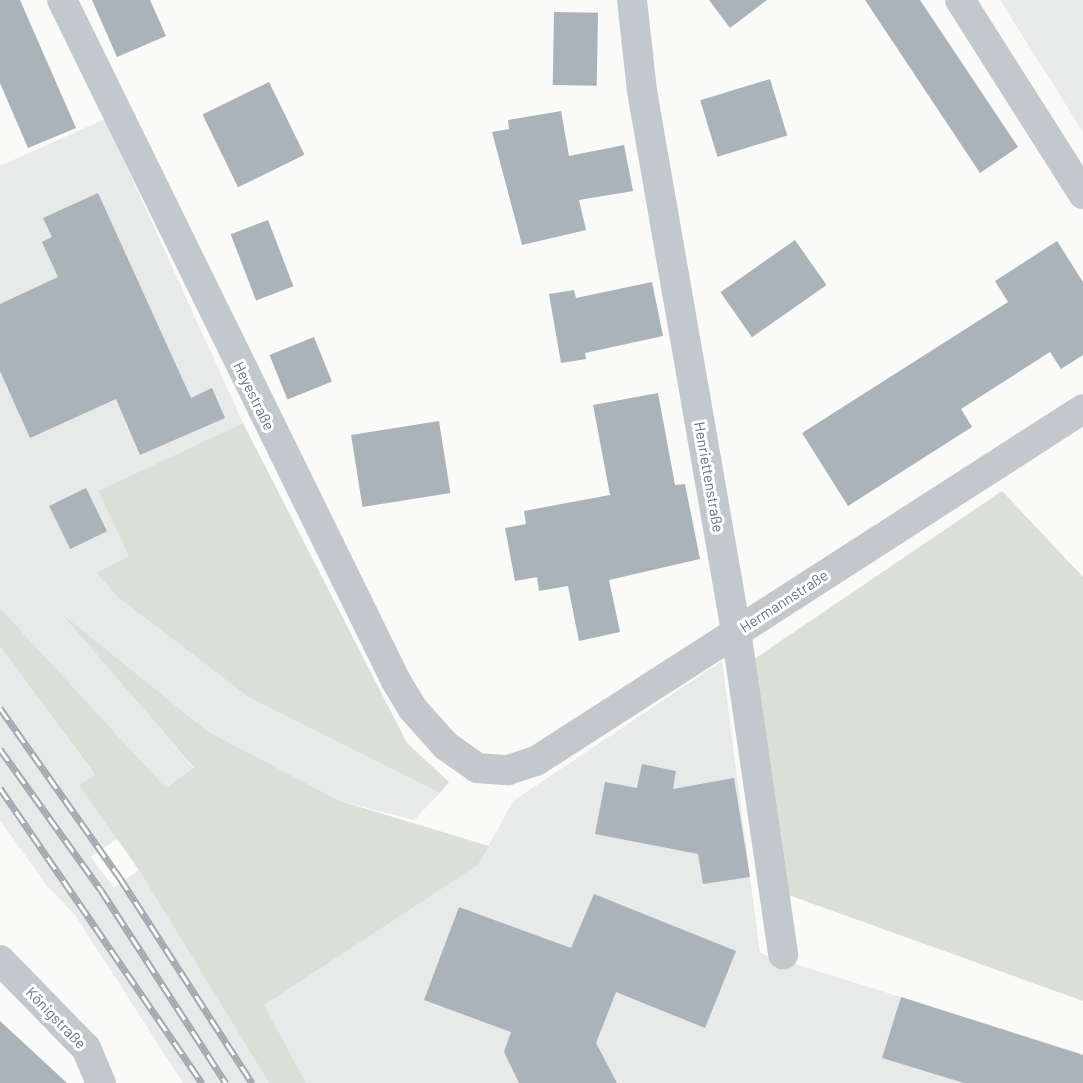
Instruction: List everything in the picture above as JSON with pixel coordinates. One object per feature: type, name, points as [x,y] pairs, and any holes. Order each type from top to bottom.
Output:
[{"type":"street","name":"Heyestraße","points":[[62,0],[396,681],[412,708],[446,746],[477,768]]},
{"type":"street","name":"Henriettenstraße","points":[[632,0],[642,91],[736,631],[783,955]]},
{"type":"street","points":[[960,0],[1083,194]]},
{"type":"street","name":"Hermannstraße","points":[[477,768],[508,770],[536,761],[1083,409]]},
{"type":"street","name":"Königstraße","points":[[0,960],[86,1048],[101,1083]]},
{"type":"shaded area","points":[[1000,0],[1083,0],[1083,132]]},
{"type":"shaded area","points":[[105,119],[243,423],[98,491],[129,556],[96,573],[119,598],[243,693],[440,793],[414,820],[340,801],[207,731],[66,618],[194,769],[166,788],[0,608],[0,166]]},
{"type":"shaded area","points":[[243,423],[407,743],[449,782],[440,793],[247,696],[119,598],[96,573],[129,556],[98,491]]},
{"type":"shaded area","points":[[1002,491],[1083,577],[1083,1001],[780,892],[744,666]]},
{"type":"shaded area","points":[[0,608],[166,788],[194,768],[62,614],[207,731],[340,801],[489,846],[478,865],[264,1005],[306,1083],[269,1083],[139,870],[79,785],[95,775],[0,646]]},
{"type":"shaded area","points":[[0,646],[95,776],[79,785],[118,838],[91,857],[114,888],[139,870],[269,1083],[183,1083],[75,915],[47,886],[0,820]]},
{"type":"shaded area","points":[[722,661],[760,953],[1083,1054],[1083,1083],[306,1083],[263,1005],[478,865],[513,801]]},
{"type":"building","points":[[0,0],[20,0],[76,128],[28,148],[0,83]]},
{"type":"building","points":[[92,0],[150,0],[166,36],[117,57]]},
{"type":"building","points":[[709,0],[767,0],[730,28]]},
{"type":"building","points":[[865,0],[920,0],[1018,147],[980,173]]},
{"type":"building","points":[[554,12],[598,13],[597,86],[553,85]]},
{"type":"building","points":[[770,79],[787,135],[717,157],[700,100]]},
{"type":"building","points":[[269,82],[305,155],[238,187],[202,114]]},
{"type":"building","points":[[561,111],[569,156],[624,145],[633,191],[579,200],[586,230],[522,245],[492,132],[509,129],[508,120]]},
{"type":"building","points":[[98,193],[191,398],[212,388],[225,418],[140,455],[116,399],[30,438],[0,371],[0,304],[58,277],[42,242],[52,237],[43,218]]},
{"type":"building","points":[[268,220],[293,286],[256,301],[231,234]]},
{"type":"building","points":[[795,240],[827,285],[752,337],[720,292]]},
{"type":"building","points":[[1057,241],[1083,282],[1083,355],[1061,369],[1050,352],[961,409],[972,427],[848,506],[802,433],[1008,302],[995,281]]},
{"type":"building","points":[[652,282],[663,336],[585,353],[586,359],[561,363],[549,294],[574,290],[576,298]]},
{"type":"building","points":[[314,337],[332,382],[287,399],[269,355]]},
{"type":"building","points":[[658,393],[675,485],[685,484],[700,559],[609,580],[620,632],[579,641],[568,586],[539,591],[537,577],[515,581],[505,528],[526,524],[524,511],[610,495],[593,405]]},
{"type":"building","points":[[439,421],[450,493],[363,507],[351,435]]},
{"type":"building","points":[[86,488],[107,531],[70,549],[49,506]]},
{"type":"building","points":[[642,764],[676,771],[673,789],[734,778],[750,877],[703,884],[698,854],[595,834],[605,782],[637,788]]},
{"type":"building","points":[[594,894],[736,951],[705,1028],[616,992],[596,1043],[617,1083],[519,1083],[504,1052],[511,1032],[424,1000],[459,907],[571,948]]},
{"type":"building","points":[[901,997],[1083,1055],[1083,1083],[964,1083],[882,1058]]},
{"type":"building","points":[[0,1021],[67,1083],[0,1083]]},
{"type":"railway","points":[[0,708],[120,878],[252,1083]]},
{"type":"railway","points":[[0,749],[101,890],[226,1083]]},
{"type":"railway","points":[[0,788],[202,1083]]}]
